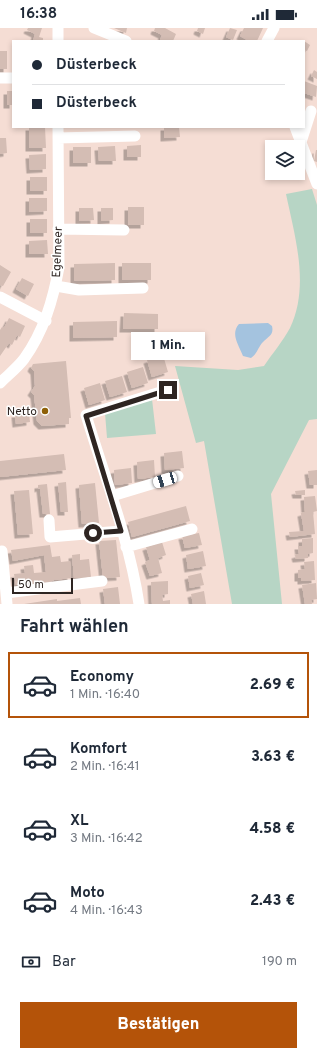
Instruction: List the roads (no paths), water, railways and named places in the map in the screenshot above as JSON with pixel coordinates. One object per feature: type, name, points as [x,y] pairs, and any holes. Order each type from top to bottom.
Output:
[{"type":"street","points":[[58,28],[58,40]]},
{"type":"street","points":[[94,28],[124,40]]},
{"type":"street","points":[[268,40],[274,28]]},
{"type":"street","points":[[0,78],[12,78]]},
{"type":"street","points":[[302,140],[311,111]]},
{"type":"street","points":[[295,128],[300,140]]},
{"type":"street","points":[[58,133],[135,136]]},
{"type":"street","name":"Egelmeer","points":[[0,383],[24,359],[46,321],[56,286],[59,267],[58,133]]},
{"type":"street","points":[[305,152],[317,184]]},
{"type":"street","points":[[58,229],[124,230]]},
{"type":"street","points":[[56,286],[79,290],[143,288]]},
{"type":"street","points":[[0,297],[46,321]]},
{"type":"street","points":[[139,604],[126,547],[112,496],[86,416],[168,390]]},
{"type":"street","points":[[112,496],[178,476]]},
{"type":"street","points":[[49,520],[50,537],[121,531]]},
{"type":"street","points":[[126,547],[192,529]]},
{"type":"street","points":[[2,551],[6,598],[102,582]]},
{"type":"water","points":[[268,323],[272,326],[270,335],[261,344],[251,358],[243,356],[235,336],[236,328],[239,324]]},
{"type":"place","name":"Netto","points":[[45,411]]}]
